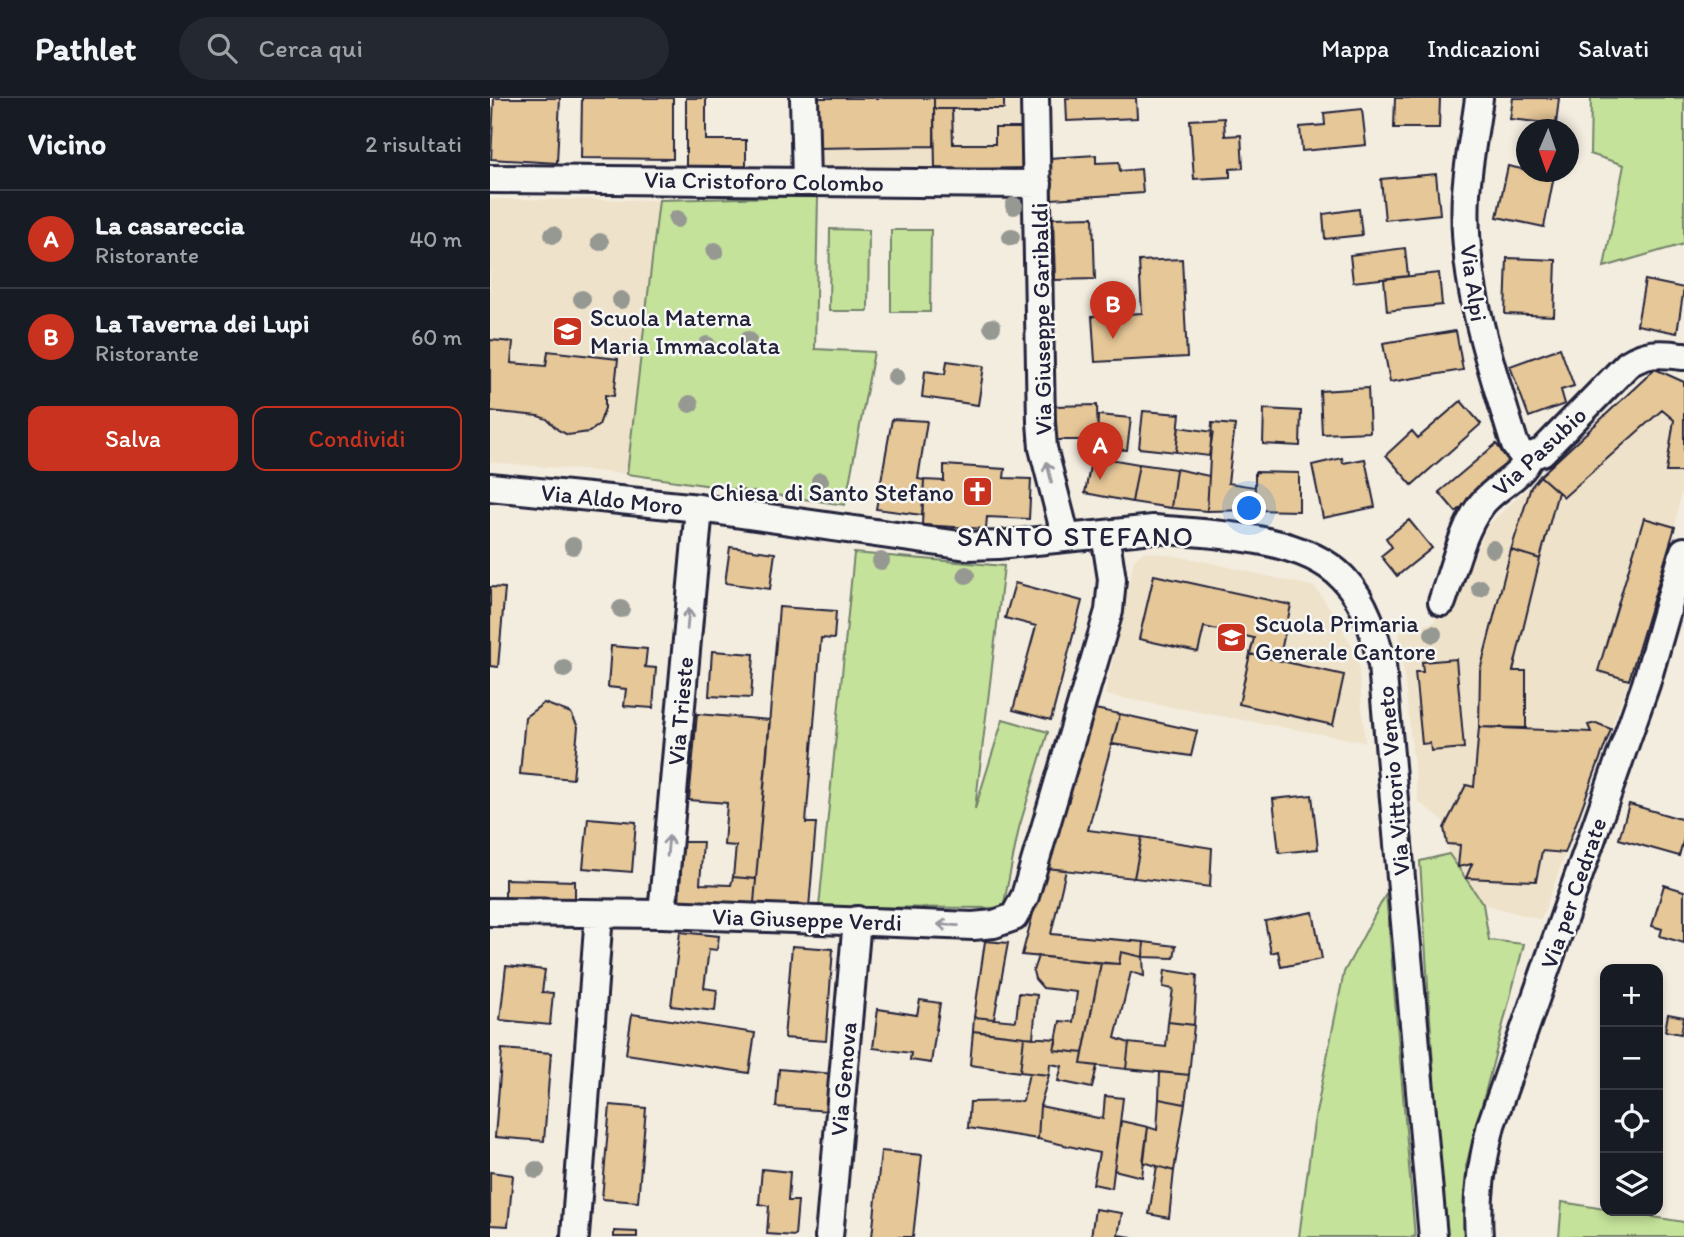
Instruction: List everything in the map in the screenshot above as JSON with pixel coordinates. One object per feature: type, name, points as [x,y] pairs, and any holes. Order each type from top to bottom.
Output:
[{"type":"street","points":[[804,98],[806,181]]},
{"type":"street","name":"Via Giuseppe Garibaldi","points":[[1035,98],[1041,422],[1043,448],[1066,538]]},
{"type":"street","name":"Via Alpi","points":[[1479,98],[1466,194],[1472,288],[1479,326],[1515,445],[1521,453],[1530,456]]},
{"type":"street","name":"Via Cristoforo Colombo","points":[[490,179],[1038,184]]},
{"type":"street","name":"Via Pasubio","points":[[1442,602],[1469,526],[1481,504],[1524,469],[1530,456],[1542,452],[1628,364],[1643,355],[1684,356]]},
{"type":"street","name":"Via Aldo Moro","points":[[490,487],[699,508],[967,546],[1066,538]]},
{"type":"street","name":"Via Trieste","points":[[662,914],[699,508]]},
{"type":"street","name":"Via Vittorio Veneto","points":[[1066,538],[1153,529],[1234,538],[1298,550],[1325,563],[1342,577],[1357,596],[1368,618],[1382,665],[1433,1237]]},
{"type":"street","name":"Via Giuseppe Verdi","points":[[490,912],[662,914],[973,926],[994,924],[1014,917],[1025,896],[1109,611],[1112,579],[1105,534]]},
{"type":"street","name":"Via per Cedrate","points":[[1479,1237],[1477,1212],[1480,1169],[1491,1125],[1646,684],[1684,551]]},
{"type":"street","points":[[575,1236],[599,914]]},
{"type":"street","name":"Via Genova","points":[[829,1237],[857,920]]},
{"type":"shaded area","points":[[813,98],[1021,98],[1024,168],[935,170],[817,166]]},
{"type":"shaded area","name":"Scuola Materna Maria Immacolata","points":[[490,199],[659,200],[627,474],[490,462]]},
{"type":"shaded area","points":[[1655,369],[1684,382],[1684,475],[1675,527],[1629,680],[1541,920],[1483,904],[1449,854],[1443,821],[1418,801],[1399,632],[1433,622],[1462,586],[1487,526]]},
{"type":"shaded area","name":"Scuola Primaria Generale Cantore","points":[[1144,551],[1199,560],[1315,587],[1336,617],[1358,658],[1365,742],[1105,695],[1134,560]]},
{"type":"green space","points":[[1591,98],[1684,98],[1684,244],[1604,267],[1624,165],[1590,154]]},
{"type":"green space","points":[[818,196],[815,349],[874,352],[845,505],[627,474],[659,200]]},
{"type":"green space","points":[[830,229],[869,230],[868,311],[829,311]]},
{"type":"green space","points":[[891,230],[931,230],[930,312],[891,312]]},
{"type":"green space","points":[[854,553],[1004,566],[975,809],[1003,719],[1048,732],[1019,828],[1003,908],[819,907]]},
{"type":"green space","points":[[1449,854],[1483,904],[1489,940],[1524,944],[1466,1166],[1467,1237],[1444,1237],[1420,861]]},
{"type":"green space","points":[[1386,894],[1415,1237],[1299,1237],[1314,1123],[1344,972]]},
{"type":"green space","points":[[1562,1202],[1600,1208],[1600,1216],[1647,1216],[1684,1222],[1684,1237],[1559,1237]]},
{"type":"building","points":[[494,98],[560,98],[557,163],[491,159]]},
{"type":"building","points":[[582,98],[673,98],[673,159],[581,158]]},
{"type":"building","points":[[686,98],[706,98],[706,140],[746,140],[746,169],[686,169]]},
{"type":"building","points":[[813,98],[934,98],[934,146],[816,148]]},
{"type":"building","points":[[934,98],[1004,98],[1004,109],[934,109]]},
{"type":"building","points":[[1066,98],[1136,98],[1137,118],[1067,121]]},
{"type":"building","points":[[1395,98],[1440,98],[1439,128],[1394,128]]},
{"type":"building","points":[[1513,98],[1559,98],[1557,119],[1510,119]]},
{"type":"building","points":[[934,109],[952,109],[953,144],[995,144],[995,128],[1023,128],[1024,168],[935,170]]},
{"type":"building","points":[[1362,109],[1366,145],[1302,151],[1300,127],[1325,125],[1324,113]]},
{"type":"building","points":[[1224,118],[1225,136],[1241,135],[1243,168],[1230,169],[1230,177],[1194,179],[1190,120]]},
{"type":"building","points":[[1096,155],[1096,163],[1119,162],[1120,171],[1141,169],[1143,193],[1052,199],[1049,158]]},
{"type":"building","points":[[1508,166],[1516,168],[1516,182],[1553,182],[1544,227],[1497,217]]},
{"type":"building","points":[[1436,174],[1440,214],[1385,220],[1381,179]]},
{"type":"building","points":[[1359,209],[1362,235],[1325,239],[1323,214]]},
{"type":"building","points":[[1093,217],[1095,279],[1055,280],[1053,218]]},
{"type":"building","points":[[1405,248],[1408,276],[1353,282],[1350,255]]},
{"type":"building","points":[[1507,258],[1556,260],[1554,316],[1505,314]]},
{"type":"building","points":[[1182,259],[1187,357],[1095,362],[1092,316],[1142,313],[1139,261]]},
{"type":"building","points":[[1439,273],[1442,305],[1387,311],[1384,279]]},
{"type":"building","points":[[1645,280],[1684,288],[1677,333],[1637,325]]},
{"type":"building","points":[[1456,331],[1463,370],[1390,382],[1383,343]]},
{"type":"building","points":[[490,340],[513,342],[511,363],[546,366],[548,351],[618,359],[614,396],[605,395],[605,408],[599,425],[589,432],[568,435],[547,419],[538,416],[490,411]]},
{"type":"building","points":[[1560,348],[1574,386],[1561,390],[1565,404],[1529,417],[1510,366]]},
{"type":"building","points":[[947,361],[984,366],[978,405],[922,397],[925,371],[945,374]]},
{"type":"building","points":[[1655,369],[1684,382],[1684,472],[1666,472],[1674,420],[1662,410],[1564,497],[1540,476]]},
{"type":"building","points":[[1368,388],[1370,432],[1322,434],[1320,391]]},
{"type":"building","points":[[1461,401],[1481,424],[1412,485],[1386,455],[1412,431],[1418,438]]},
{"type":"building","points":[[1097,405],[1098,440],[1053,440],[1053,406]]},
{"type":"building","points":[[1264,409],[1301,411],[1300,446],[1263,444]]},
{"type":"building","points":[[1143,411],[1180,414],[1176,452],[1139,448]]},
{"type":"building","points":[[1098,415],[1131,418],[1127,450],[1097,448]]},
{"type":"building","points":[[892,419],[927,421],[918,479],[924,480],[922,515],[876,509]]},
{"type":"building","points":[[1212,423],[1235,425],[1228,483],[1255,487],[1255,510],[1207,511]]},
{"type":"building","points":[[1179,427],[1213,432],[1209,456],[1176,452]]},
{"type":"building","points":[[1496,444],[1513,464],[1456,512],[1439,492]]},
{"type":"building","points":[[1092,456],[1139,464],[1132,502],[1085,493]]},
{"type":"building","points":[[1342,458],[1343,463],[1365,459],[1375,507],[1323,518],[1312,465]]},
{"type":"building","points":[[1139,464],[1176,469],[1171,508],[1132,502]]},
{"type":"building","name":"Chiesa di Santo Stefano","points":[[944,465],[1005,469],[1004,478],[1031,479],[1029,519],[987,517],[986,529],[922,525],[924,480],[944,481]]},
{"type":"building","points":[[1176,469],[1209,476],[1207,511],[1171,508]]},
{"type":"building","points":[[1255,472],[1299,473],[1299,511],[1255,510]]},
{"type":"building","points":[[1540,476],[1558,492],[1540,559],[1511,550],[1531,487]]},
{"type":"building","points":[[1644,518],[1675,527],[1629,680],[1598,671]]},
{"type":"building","points":[[1409,520],[1432,548],[1397,576],[1381,556],[1392,547],[1386,538]]},
{"type":"building","points":[[730,547],[775,553],[770,589],[725,583]]},
{"type":"building","points":[[1511,550],[1540,559],[1513,671],[1526,671],[1526,728],[1479,727],[1480,671]]},
{"type":"building","points":[[1154,575],[1291,605],[1279,660],[1250,654],[1254,638],[1204,627],[1198,652],[1139,639]]},
{"type":"building","points":[[1015,583],[1082,601],[1051,720],[1013,710],[1036,626],[1005,618]]},
{"type":"building","points":[[490,587],[505,588],[498,667],[490,666]]},
{"type":"building","points":[[779,607],[836,611],[834,639],[821,638],[806,823],[816,823],[809,908],[754,903]]},
{"type":"building","points":[[611,646],[647,649],[645,667],[656,668],[653,708],[624,706],[626,689],[608,687]]},
{"type":"building","points":[[712,651],[754,654],[751,698],[709,696]]},
{"type":"building","points":[[1250,654],[1344,675],[1333,725],[1239,704]]},
{"type":"building","points":[[1456,659],[1464,748],[1431,751],[1430,743],[1422,744],[1415,672],[1423,672],[1422,662]]},
{"type":"building","points":[[544,703],[571,713],[578,727],[573,779],[520,774],[525,717]]},
{"type":"building","points":[[1095,709],[1120,714],[1088,830],[1142,837],[1134,878],[1045,868]]},
{"type":"building","points":[[697,714],[770,720],[756,879],[733,877],[736,846],[724,845],[727,803],[689,800]]},
{"type":"building","points":[[1120,714],[1197,731],[1191,756],[1112,744]]},
{"type":"building","points":[[1596,723],[1611,729],[1565,853],[1542,851],[1536,881],[1466,878],[1472,864],[1458,867],[1460,845],[1447,844],[1444,828],[1466,785],[1474,787],[1479,727],[1591,732],[1588,725]]},
{"type":"building","points":[[1312,795],[1318,849],[1279,853],[1273,799]]},
{"type":"building","points":[[1629,804],[1684,820],[1684,838],[1679,856],[1619,839]]},
{"type":"building","points":[[588,818],[636,822],[632,872],[583,868]]},
{"type":"building","points":[[1142,837],[1212,848],[1210,887],[1134,878]]},
{"type":"building","points":[[683,842],[703,842],[700,884],[731,885],[733,877],[756,879],[754,903],[679,902]]},
{"type":"building","points":[[1045,868],[1066,870],[1051,934],[1144,942],[1143,957],[1121,952],[1119,964],[1022,955]]},
{"type":"building","points":[[505,879],[575,881],[575,906],[505,905]]},
{"type":"building","points":[[1664,885],[1684,891],[1684,943],[1660,936],[1662,929],[1652,926]]},
{"type":"building","points":[[1313,912],[1322,959],[1281,967],[1278,951],[1271,953],[1265,921]]},
{"type":"building","points":[[680,932],[719,936],[717,950],[709,949],[704,988],[717,990],[715,1011],[671,1006]]},
{"type":"building","points":[[985,941],[1008,943],[994,1019],[974,1017]]},
{"type":"building","points":[[1144,942],[1176,946],[1174,958],[1143,957]]},
{"type":"building","points":[[792,946],[833,949],[826,1041],[784,1038]]},
{"type":"building","points":[[1121,952],[1143,957],[1144,976],[1131,972],[1115,1038],[1129,1043],[1126,1069],[1081,1064],[1101,963],[1119,964]]},
{"type":"building","points":[[1038,956],[1101,963],[1083,1053],[1054,1050],[1060,1021],[1073,1022],[1077,992],[1043,988],[1035,979],[1033,971]]},
{"type":"building","points":[[506,966],[545,970],[542,992],[553,993],[550,1025],[500,1020]]},
{"type":"building","points":[[1165,970],[1197,975],[1194,1025],[1168,1022],[1173,989],[1163,987]]},
{"type":"building","points":[[1019,993],[1037,995],[1033,1038],[973,1031],[974,1017],[1016,1021]]},
{"type":"building","points":[[920,1000],[940,1003],[931,1063],[910,1060],[911,1053],[873,1048],[878,1009],[917,1015]]},
{"type":"building","points":[[632,1014],[755,1033],[749,1073],[626,1054]]},
{"type":"building","points":[[1668,1014],[1684,1017],[1681,1034],[1665,1031]]},
{"type":"building","points":[[1168,1022],[1194,1025],[1189,1075],[1126,1069],[1129,1043],[1166,1047]]},
{"type":"building","points":[[973,1031],[1024,1037],[1020,1072],[970,1065]]},
{"type":"building","points":[[1024,1037],[1057,1039],[1054,1050],[1083,1053],[1081,1064],[1097,1066],[1092,1088],[1058,1081],[1062,1066],[1050,1064],[1049,1075],[1020,1072]]},
{"type":"building","points":[[502,1049],[551,1053],[544,1141],[495,1137]]},
{"type":"building","points":[[779,1069],[833,1074],[829,1111],[776,1107]]},
{"type":"building","points":[[1160,1072],[1189,1075],[1185,1104],[1159,1099]]},
{"type":"building","points":[[1029,1073],[1049,1075],[1040,1106],[1038,1139],[968,1128],[970,1102],[1023,1101]]},
{"type":"building","points":[[1105,1096],[1123,1098],[1112,1188],[1093,1184],[1099,1153],[1038,1139],[1040,1106],[1103,1119]]},
{"type":"building","points":[[1159,1099],[1185,1104],[1174,1171],[1143,1162],[1148,1127],[1157,1130]]},
{"type":"building","points":[[610,1105],[646,1108],[638,1202],[602,1199]]},
{"type":"building","points":[[1121,1121],[1148,1127],[1142,1177],[1114,1170]]},
{"type":"building","points":[[881,1151],[922,1155],[913,1237],[872,1237]]},
{"type":"building","points":[[1157,1166],[1174,1171],[1169,1218],[1149,1214]]},
{"type":"building","points":[[762,1169],[790,1172],[788,1201],[798,1201],[795,1236],[767,1234],[769,1206],[759,1204]]},
{"type":"building","points":[[490,1172],[513,1175],[508,1226],[490,1225]]},
{"type":"building","points":[[1095,1209],[1122,1213],[1118,1235],[1132,1237],[1091,1237]]},
{"type":"building","points":[[614,1231],[637,1232],[637,1237],[614,1237]]},
{"type":"place","name":"Scuola Materna Maria Immacolata","points":[[567,331]]},
{"type":"place","name":"La Taverna dei Lupi","points":[[1113,339]]},
{"type":"place","name":"La casareccia","points":[[1100,480]]},
{"type":"place","name":"Chiesa di Santo Stefano","points":[[977,492]]},
{"type":"place","name":"Scuola Primaria Generale Cantore","points":[[1232,637]]},
{"type":"district","name":"SANTO STEFANO","points":[[1076,536]]}]
